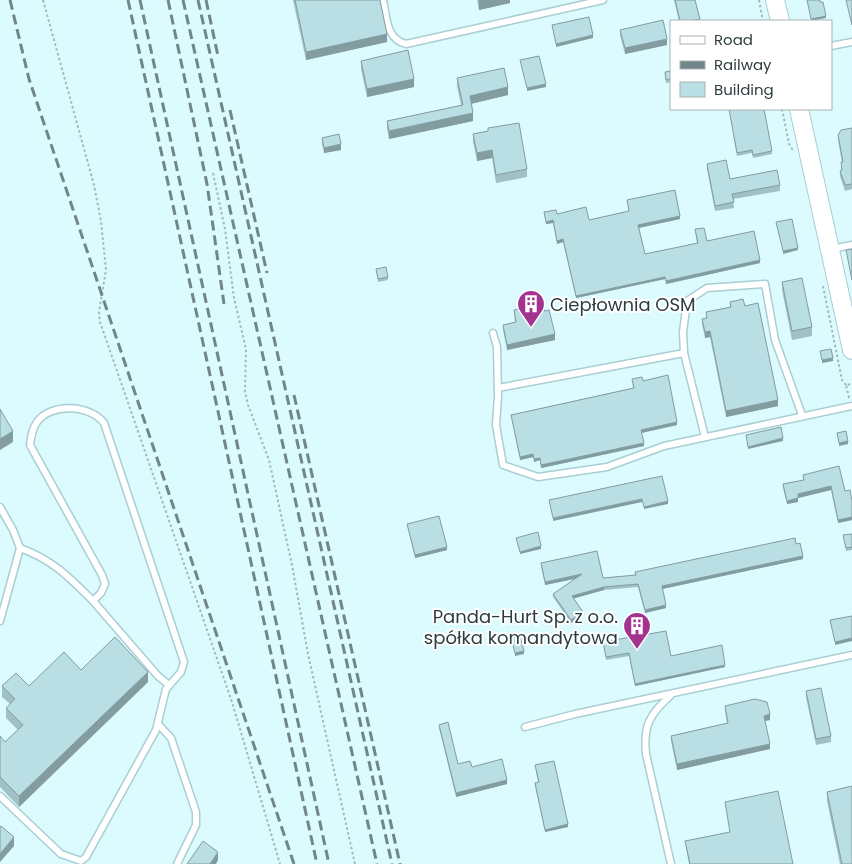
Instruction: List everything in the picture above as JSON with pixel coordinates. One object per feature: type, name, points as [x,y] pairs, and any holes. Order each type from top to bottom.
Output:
[{"type":"main road","points":[[775,0],[780,20]]},
{"type":"main road","points":[[799,110],[852,349]]},
{"type":"lane","points":[[383,0],[390,34],[397,42],[406,44],[603,0]]},
{"type":"lane","points":[[832,46],[852,42]]},
{"type":"lane","points":[[830,250],[852,245]]},
{"type":"lane","points":[[705,437],[684,353],[684,332],[687,301],[707,288],[765,284],[775,340],[802,415]]},
{"type":"lane","points":[[493,334],[497,347],[498,388],[496,425],[503,465],[538,476],[607,467],[664,446],[802,415],[852,406]]},
{"type":"lane","points":[[498,388],[684,353]]},
{"type":"lane","points":[[0,796],[61,854],[82,863],[158,724],[163,699],[169,685],[181,672],[184,662],[104,423],[93,413],[75,407],[42,416],[36,423],[30,445],[102,575],[105,584],[101,593],[93,601]]},
{"type":"lane","points":[[0,507],[13,530],[20,548],[0,621]]},
{"type":"lane","points":[[20,548],[48,560],[60,568],[93,601],[158,676],[169,685]]},
{"type":"lane","points":[[525,728],[575,714],[852,655]]},
{"type":"lane","points":[[671,864],[644,738],[648,721],[657,707],[672,694]]},
{"type":"lane","points":[[158,724],[171,738],[196,812],[196,825],[176,864]]},
{"type":"path","points":[[43,0],[94,184],[101,221],[106,270],[99,312],[100,322],[232,702],[280,864]]},
{"type":"path","points":[[759,0],[763,20]]},
{"type":"path","points":[[213,173],[225,229],[234,298],[246,350],[245,392],[271,470],[292,565],[308,654],[355,864]]},
{"type":"path","points":[[852,384],[846,385],[852,406]]},
{"type":"building","points":[[295,0],[380,0],[387,34],[306,52]]},
{"type":"building","points":[[675,0],[695,0],[700,19],[680,20]]},
{"type":"building","points":[[807,0],[820,0],[820,2],[823,2],[826,16],[811,19]]},
{"type":"building","points":[[846,0],[852,0],[852,25]]},
{"type":"building","points":[[589,17],[593,35],[556,44],[552,25]]},
{"type":"building","points":[[663,20],[667,39],[625,48],[620,30]]},
{"type":"building","points":[[408,50],[414,79],[367,89],[361,61]]},
{"type":"building","points":[[539,56],[546,84],[527,88],[520,60]]},
{"type":"building","points":[[504,68],[508,87],[470,96],[473,113],[389,131],[387,121],[463,105],[457,78]]},
{"type":"building","points":[[670,71],[670,79],[666,80],[665,72]]},
{"type":"building","points":[[729,110],[764,110],[772,151],[753,155],[752,150],[737,153]]},
{"type":"building","points":[[519,123],[527,169],[496,175],[492,150],[477,153],[473,134],[488,131],[488,128]]},
{"type":"building","points":[[852,128],[852,184],[845,185],[840,171],[842,170],[841,162],[843,162],[838,135],[841,130]]},
{"type":"building","points":[[339,134],[341,144],[324,148],[322,138]]},
{"type":"building","points":[[726,160],[730,179],[777,170],[780,185],[732,194],[734,202],[715,206],[707,164]]},
{"type":"building","points":[[675,190],[680,216],[638,225],[645,254],[698,243],[695,229],[704,228],[707,241],[754,231],[760,260],[666,281],[665,277],[576,296],[563,239],[557,241],[553,220],[546,222],[544,212],[556,210],[557,214],[586,207],[589,220],[629,211],[627,200]]},
{"type":"building","points":[[792,219],[798,248],[783,251],[776,222]]},
{"type":"building","points":[[852,249],[852,280],[846,250]]},
{"type":"building","points":[[386,267],[388,277],[378,279],[376,269]]},
{"type":"building","points":[[802,278],[812,327],[792,331],[782,282]]},
{"type":"building","points":[[743,299],[745,306],[758,303],[778,400],[726,411],[710,331],[705,332],[702,319],[707,318],[706,312],[731,307],[730,302]]},
{"type":"building","name":"Ciepłownia OSM","points":[[543,304],[544,311],[549,310],[555,334],[507,345],[503,325],[516,322],[514,310]]},
{"type":"building","points":[[831,349],[833,358],[822,360],[820,351]]},
{"type":"building","points":[[668,375],[677,422],[641,430],[644,443],[541,465],[540,458],[534,459],[533,454],[520,457],[511,415],[634,388],[632,379],[642,377],[643,381]]},
{"type":"building","points":[[0,409],[13,431],[0,439]]},
{"type":"building","points":[[781,427],[783,438],[748,447],[746,435]]},
{"type":"building","points":[[846,431],[848,441],[839,443],[837,433]]},
{"type":"building","points":[[839,466],[845,491],[850,490],[852,517],[838,520],[831,486],[798,494],[798,498],[787,501],[783,484],[804,480],[803,475]]},
{"type":"building","points":[[662,476],[668,501],[644,507],[642,499],[553,518],[549,500]]},
{"type":"building","points":[[439,516],[447,547],[415,555],[407,524]]},
{"type":"building","points":[[538,532],[541,546],[520,552],[516,538]]},
{"type":"building","points":[[852,534],[852,547],[846,548],[843,535]]},
{"type":"building","points":[[795,538],[796,544],[800,543],[803,556],[662,586],[666,605],[645,610],[638,584],[604,587],[572,596],[583,612],[571,620],[553,594],[582,574],[545,582],[541,563],[597,551],[603,578],[636,575],[635,572]]},
{"type":"building","points":[[852,616],[852,638],[835,642],[830,620]]},
{"type":"building","points":[[666,631],[671,656],[722,645],[725,665],[635,684],[629,653],[606,657],[603,642]]},
{"type":"building","points":[[520,636],[524,651],[515,653],[511,638]]},
{"type":"building","points":[[115,637],[148,672],[19,796],[0,777],[0,736],[5,742],[23,725],[6,708],[15,699],[2,686],[16,673],[29,686],[64,652],[81,670]]},
{"type":"building","points":[[821,688],[831,736],[816,739],[806,691]]},
{"type":"building","points":[[755,699],[767,702],[770,714],[764,716],[770,744],[677,764],[671,736],[728,723],[725,706]]},
{"type":"building","points":[[448,722],[458,764],[470,761],[472,767],[502,759],[507,780],[456,793],[439,725]]},
{"type":"building","points":[[554,761],[568,824],[545,830],[535,783],[539,782],[535,765]]},
{"type":"building","points":[[852,786],[852,864],[842,864],[827,792]]},
{"type":"building","points":[[778,791],[793,864],[690,864],[685,841],[730,832],[725,802]]},
{"type":"building","points":[[0,827],[14,837],[0,854]]},
{"type":"building","points":[[203,841],[218,852],[210,864],[187,864]]},
{"type":"railway","points":[[10,0],[29,79],[294,864]]},
{"type":"railway","points":[[128,0],[317,864]]},
{"type":"railway","points":[[140,0],[329,864]]},
{"type":"railway","points":[[168,0],[207,184],[224,304]]},
{"type":"railway","points":[[183,0],[377,864]]},
{"type":"railway","points":[[198,0],[392,864]]},
{"type":"railway","points":[[206,0],[218,56]]},
{"type":"railway","points":[[230,110],[267,273]]},
{"type":"railway","points":[[294,395],[400,864]]},
{"type":"place","name":"Ciepłownia OSM","points":[[531,328]]},
{"type":"place","name":"Panda-Hurt Sp. z o.o. spółka komandytowa","points":[[637,650]]}]
